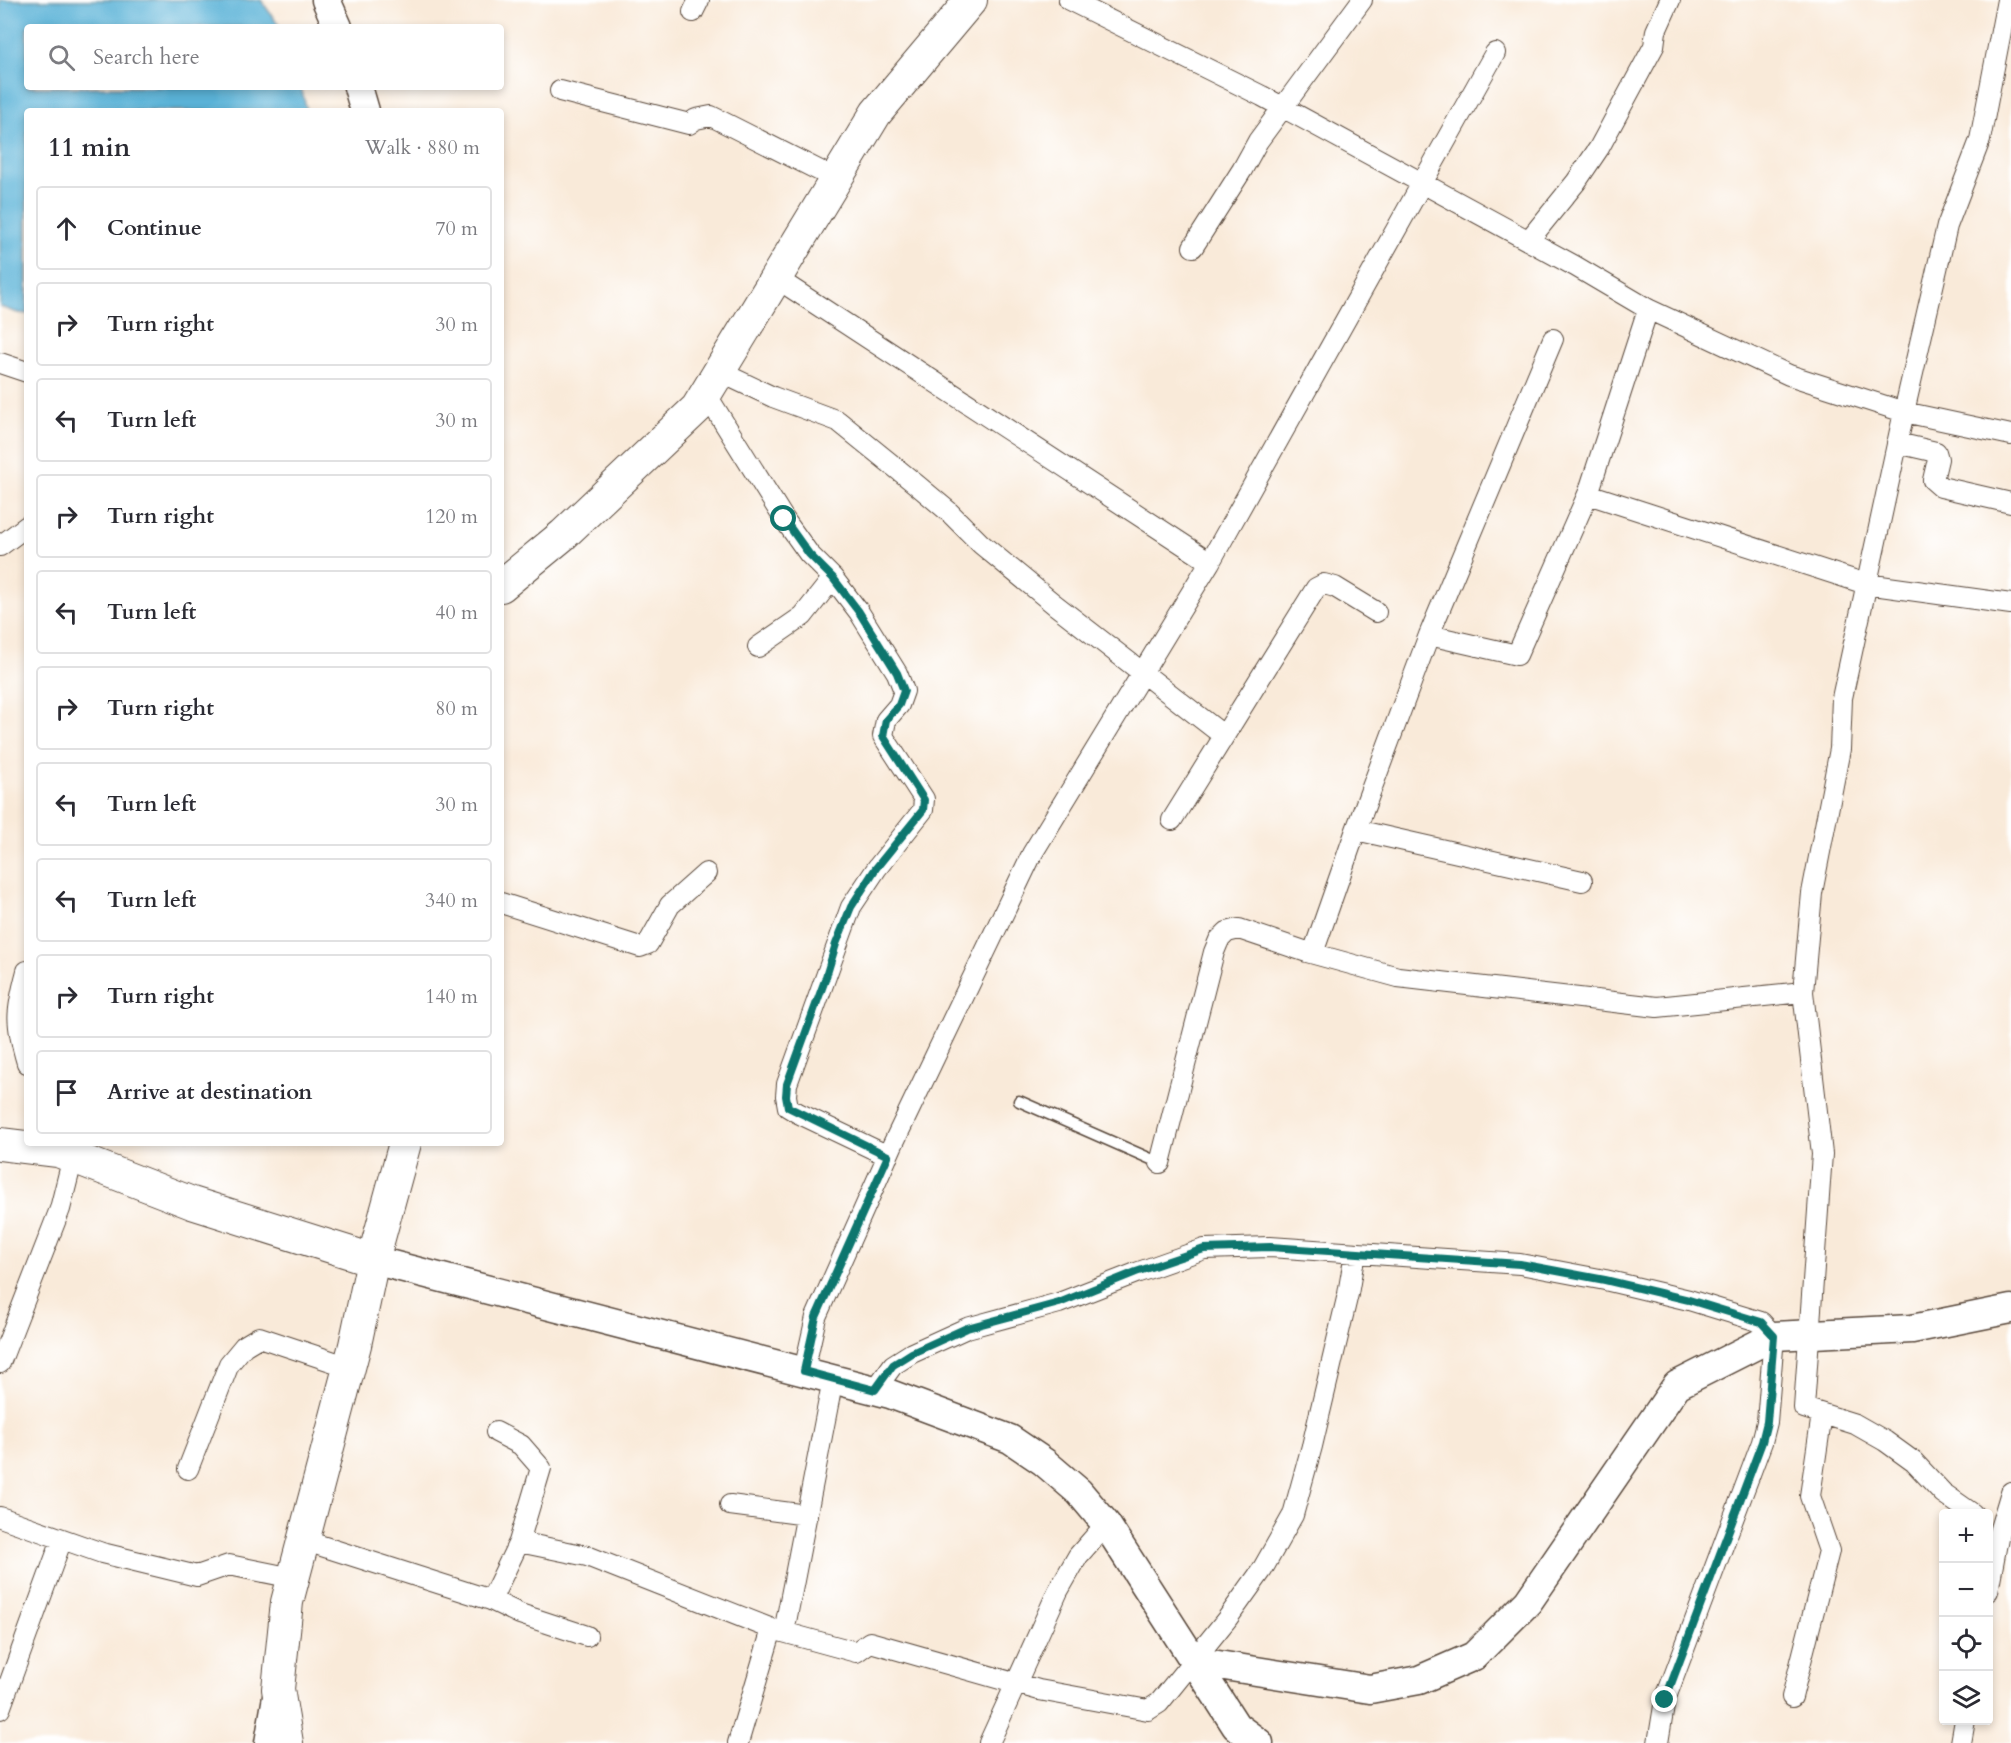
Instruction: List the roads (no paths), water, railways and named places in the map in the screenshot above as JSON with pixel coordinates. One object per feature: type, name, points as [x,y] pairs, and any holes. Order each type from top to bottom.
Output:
[{"type":"main road","points":[[326,0],[337,24]]},
{"type":"main road","points":[[504,584],[563,535],[697,408],[876,113],[971,0]]},
{"type":"main road","points":[[359,90],[365,108]]},
{"type":"main road","points":[[30,1146],[58,1151],[192,1203],[373,1260],[875,1390],[962,1419],[1010,1439],[1053,1469],[1079,1492],[1106,1524],[1236,1726],[1258,1743]]},
{"type":"main road","points":[[268,1743],[278,1689],[287,1602],[349,1367],[373,1260],[404,1146]]},
{"type":"main road","points":[[1193,1661],[1370,1689],[1419,1680],[1474,1656],[1528,1602],[1677,1384],[1774,1336],[1912,1329],[2011,1309]]},
{"type":"main road","points":[[278,1689],[287,1743]]},
{"type":"street","points":[[1069,0],[1284,107],[1529,240],[1648,309],[1789,375],[1904,412],[2011,435]]},
{"type":"street","points":[[1193,247],[1258,141],[1362,0]]},
{"type":"street","points":[[1529,240],[1576,182],[1599,148],[1654,46],[1656,31],[1670,0]]},
{"type":"street","points":[[1966,1509],[1943,1493],[1914,1462],[1885,1441],[1855,1424],[1804,1408],[1822,1154],[1803,993],[1812,893],[1840,749],[1842,698],[1947,226],[1980,140],[2009,0]]},
{"type":"street","points":[[804,1371],[816,1317],[888,1156],[1032,854],[1210,562],[1495,53]]},
{"type":"street","points":[[560,91],[688,124],[696,119],[711,116],[836,179]]},
{"type":"street","points":[[776,278],[1210,562]]},
{"type":"street","points":[[1429,635],[1517,655],[1588,494],[1648,309]]},
{"type":"street","points":[[1313,953],[1429,635],[1553,339]]},
{"type":"street","points":[[0,363],[24,371]]},
{"type":"street","points":[[713,383],[784,519],[809,554],[833,578],[859,612],[897,673],[904,691],[899,705],[886,720],[883,736],[924,800],[923,810],[876,868],[851,907],[787,1084],[786,1096],[788,1107],[798,1113],[888,1156]]},
{"type":"street","points":[[713,383],[773,397],[838,421],[941,505],[981,544],[1224,736]]},
{"type":"street","points":[[1898,443],[1936,452],[1938,459],[1933,480],[1941,487],[2011,503]]},
{"type":"street","points":[[1588,494],[1867,582],[2011,604]]},
{"type":"street","points":[[0,546],[24,528]]},
{"type":"street","points":[[758,647],[803,616],[833,578]]},
{"type":"street","points":[[1172,820],[1316,588],[1324,584],[1335,587],[1376,612]]},
{"type":"street","points":[[1356,830],[1582,881]]},
{"type":"street","points":[[504,904],[640,947],[648,944],[670,905],[706,873]]},
{"type":"street","points":[[1160,1163],[1214,952],[1219,940],[1227,932],[1239,929],[1398,977],[1656,1007],[1803,993]]},
{"type":"street","points":[[24,982],[18,1004],[18,1033],[24,1053]]},
{"type":"street","points":[[0,1363],[60,1209],[73,1157]]},
{"type":"street","points":[[875,1390],[893,1365],[912,1353],[967,1328],[1059,1303],[1136,1272],[1204,1249],[1270,1247],[1520,1264],[1605,1280],[1689,1300],[1761,1322],[1774,1336],[1767,1422],[1762,1442],[1668,1690],[1658,1743]]},
{"type":"street","points":[[519,1542],[587,1556],[778,1630],[856,1652],[870,1642],[1039,1690],[1148,1710],[1160,1703],[1227,1619],[1262,1570],[1293,1515],[1348,1294],[1354,1253]]},
{"type":"street","points":[[188,1469],[229,1364],[244,1346],[259,1337],[349,1367]]},
{"type":"street","points":[[738,1743],[778,1630],[807,1515],[833,1379]]},
{"type":"street","points":[[1792,1697],[1829,1551],[1810,1496],[1822,1414]]},
{"type":"street","points":[[491,1600],[519,1542],[541,1468],[521,1445],[496,1432]]},
{"type":"street","points":[[1993,1569],[2000,1530],[2011,1492]]},
{"type":"street","points":[[730,1505],[807,1515]]},
{"type":"street","points":[[0,1517],[102,1553],[197,1576],[229,1565],[293,1578]]},
{"type":"street","points":[[989,1743],[1058,1591],[1078,1556],[1106,1524]]},
{"type":"street","points":[[0,1709],[62,1539]]},
{"type":"street","points":[[303,1540],[491,1600],[520,1614],[587,1636]]},
{"type":"street","points":[[1961,1743],[1964,1725]]},
{"type":"lane","points":[[1019,1101],[1160,1163]]},
{"type":"water","points":[[0,0],[261,0],[278,24],[24,24],[24,90],[302,90],[306,108],[24,108],[24,314],[0,307]]}]
